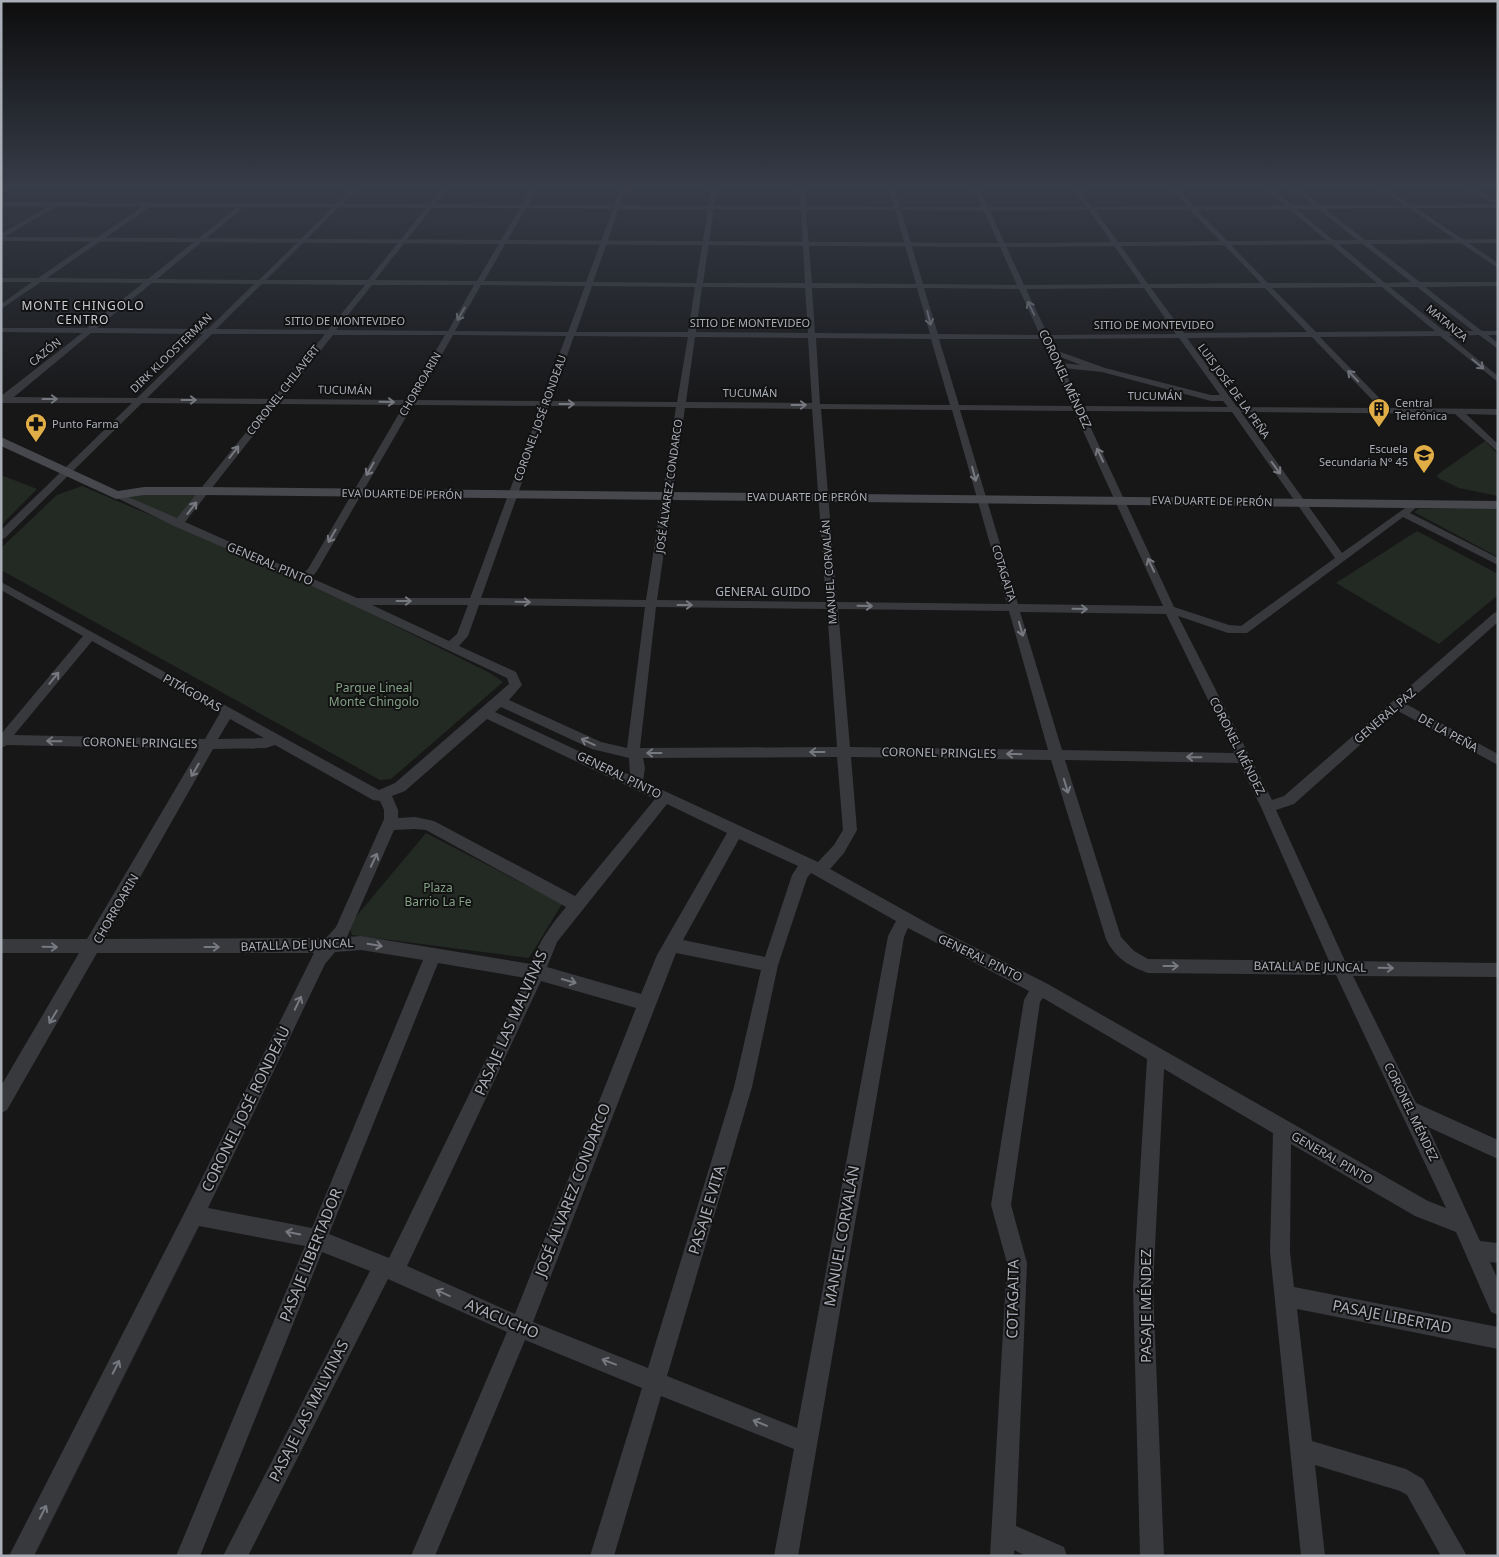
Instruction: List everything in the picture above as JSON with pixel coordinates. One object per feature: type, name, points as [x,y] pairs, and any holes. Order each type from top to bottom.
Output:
[{"type":"main road","name":"GENERAL PINTO","points":[[1,441],[116,495]]},
{"type":"main road","name":"EVA DUARTE DE PERÓN","points":[[116,495],[144,491],[205,491],[824,498],[1120,499],[1498,505]]},
{"type":"street","points":[[1,307],[70,260]]},
{"type":"street","name":"CAZÓN","points":[[3,400],[176,260]]},
{"type":"street","name":"DIRK KLOOSTERMAN","points":[[1,536],[283,260]]},
{"type":"street","name":"CORONEL CHILAVERT","points":[[178,524],[387,260]]},
{"type":"street","name":"CHORROARIN","points":[[304,578],[312,571],[493,260]]},
{"type":"street","name":"CORONEL JOSÉ RONDEAU","points":[[451,646],[462,636],[598,260]]},
{"type":"street","name":"JOSÉ ÁLVAREZ CONDARCO","points":[[636,784],[638,768],[633,745],[651,605],[703,260]]},
{"type":"street","name":"MANUEL CORVALÁN","points":[[808,260],[816,405],[850,830],[847,837]]},
{"type":"street","name":"COTAGAITA","points":[[913,260],[933,336],[956,406],[981,499],[1056,754],[1114,939],[1125,955]]},
{"type":"street","name":"CORONEL MÉNDEZ","points":[[1009,260],[1172,610],[1191,656],[1268,807],[1340,967],[1438,1165],[1498,1305]]},
{"type":"street","name":"LUIS JOSÉ DE LA PEÑA","points":[[1127,260],[1181,336],[1221,398],[1232,408],[1341,559]]},
{"type":"street","points":[[1241,260],[1387,410]]},
{"type":"street","name":"MATANZA","points":[[1353,260],[1498,380]]},
{"type":"street","points":[[1387,260],[1498,347]]},
{"type":"street","points":[[1,280],[921,287],[1498,284]]},
{"type":"street","name":"SITIO DE MONTEVIDEO","points":[[1,330],[1046,337],[1498,333]]},
{"type":"street","points":[[1053,352],[1102,370]]},
{"type":"street","points":[[1059,365],[1102,370],[1221,398],[1213,408]]},
{"type":"street","name":"TUCUMÁN","points":[[3,400],[1232,408],[1498,412]]},
{"type":"street","points":[[1458,412],[1494,441],[1498,449]]},
{"type":"street","name":"GENERAL PINTO","points":[[116,495],[304,578],[512,675],[516,685],[500,701],[597,746],[622,753],[635,753]]},
{"type":"street","points":[[1172,610],[1228,629],[1243,630],[1415,504]]},
{"type":"street","points":[[1403,513],[1498,562]]},
{"type":"street","name":"PITÁGORAS","points":[[1,585],[372,794],[385,795]]},
{"type":"street","points":[[1,594],[14,592]]},
{"type":"street","name":"GENERAL GUIDO","points":[[355,602],[474,601],[651,605],[1172,610]]},
{"type":"street","name":"GENERAL PAZ","points":[[1268,807],[1289,800],[1498,616]]},
{"type":"street","points":[[2,741],[78,648],[91,636]]},
{"type":"street","points":[[500,701],[400,787],[385,795],[391,810],[390,824],[430,825],[575,904]]},
{"type":"street","name":"DE LA PEÑA","points":[[1398,705],[1498,760]]},
{"type":"street","name":"CHORROARIN","points":[[1,1104],[94,947],[227,712]]},
{"type":"street","name":"GENERAL PINTO","points":[[485,713],[579,755],[636,784],[814,867],[905,919],[1040,988],[1422,1209],[1463,1224]]},
{"type":"street","name":"CORONEL PRINGLES","points":[[2,741],[266,744],[277,739]]},
{"type":"street","name":"CORONEL PRINGLES","points":[[635,753],[843,752],[1243,758]]},
{"type":"street","name":"PASAJE LAS MALVINAS","points":[[235,1556],[388,1268],[537,972],[544,949],[575,904],[665,797]]},
{"type":"street","name":"CORONEL JOSÉ RONDEAU","points":[[21,1556],[194,1215],[319,959],[342,931],[390,824]]},
{"type":"street","name":"JOSÉ ÁLVAREZ CONDARCO","points":[[423,1556],[520,1327],[645,1003],[672,944],[736,831]]},
{"type":"street","name":"PASAJE EVITA","points":[[602,1556],[743,1087],[770,965],[800,875],[814,867],[847,837]]},
{"type":"street","name":"MANUEL CORVALÁN","points":[[786,1556],[896,936],[905,919]]},
{"type":"street","name":"BATALLA DE JUNCAL","points":[[1,946],[296,947],[361,944],[434,954],[537,972],[645,1003]]},
{"type":"street","points":[[672,944],[770,965]]},
{"type":"street","name":"PASAJE LIBERTADOR","points":[[188,1556],[434,954]]},
{"type":"street","name":"BATALLA DE JUNCAL","points":[[1125,955],[1148,966],[1498,970]]},
{"type":"street","name":"COTAGAITA","points":[[1003,1544],[1016,1263],[1001,1205],[1032,1000],[1040,988]]},
{"type":"street","name":"PASAJE MÉNDEZ","points":[[1152,1556],[1143,1287],[1156,1056]]},
{"type":"street","points":[[1409,1109],[1498,1150]]},
{"type":"street","points":[[1282,1129],[1280,1252],[1313,1556]]},
{"type":"street","name":"AYACUCHO","points":[[194,1215],[303,1235],[317,1240],[388,1268],[520,1327],[656,1380],[805,1442]]},
{"type":"street","points":[[1474,1250],[1498,1253]]},
{"type":"street","name":"PASAJE LIBERTAD","points":[[1286,1296],[1498,1338]]},
{"type":"street","points":[[1302,1450],[1406,1481],[1415,1487],[1454,1556]]},
{"type":"street","points":[[1003,1544],[1055,1556]]},
{"type":"green space","points":[[1485,441],[1498,454],[1498,496],[1459,488],[1438,478],[1437,475]]},
{"type":"green space","points":[[1,475],[37,489],[1,525]]},
{"type":"green space","name":"Parque Lineal Monte Chingolo","points":[[82,486],[303,580],[490,673],[503,682],[391,779],[380,780],[1,570],[1,548],[57,495]]},
{"type":"green space","points":[[205,491],[178,524],[116,495]]},
{"type":"green space","points":[[1419,509],[1498,509],[1498,557],[1414,512]]},
{"type":"green space","points":[[1417,531],[1498,574],[1498,595],[1439,644],[1336,583]]},
{"type":"green space","name":"Plaza Barrio La Fe","points":[[426,833],[562,904],[529,958],[352,935],[349,925]]},
{"type":"place","name":"Central Telefónica","points":[[1379,428]]},
{"type":"place","name":"Punto Farma","points":[[36,443]]},
{"type":"place","name":"Escuela Secundaria N° 45","points":[[1424,474]]},
{"type":"district","name":"MONTE CHINGOLO CENTRO","points":[[83,313]]}]
